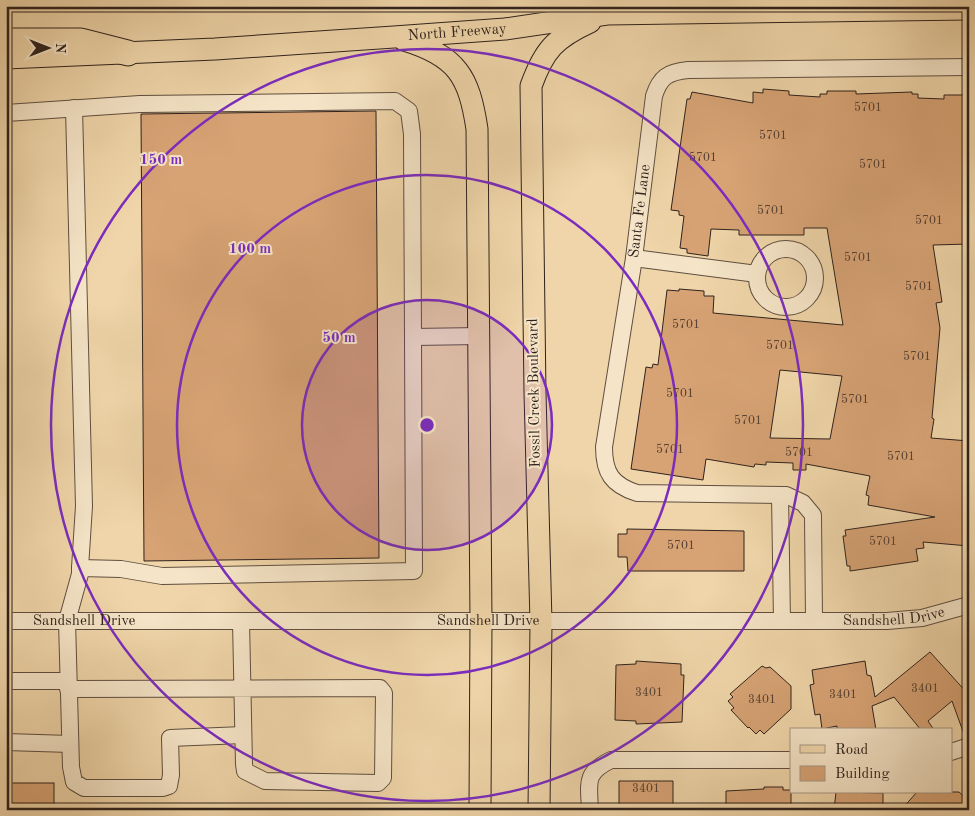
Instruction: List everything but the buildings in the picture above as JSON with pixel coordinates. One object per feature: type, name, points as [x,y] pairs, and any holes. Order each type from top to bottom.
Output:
[{"type":"highway","points":[[6,41],[81,41],[128,53]]},
{"type":"main road","name":"North Freeway","points":[[6,58],[128,53],[505,29],[607,14],[969,9]]},
{"type":"main road","name":"Fossil Creek Boulevard","points":[[539,810],[541,622],[535,393],[531,86],[540,61],[566,33],[607,14]]},
{"type":"main road","points":[[394,37],[429,47],[451,62],[463,78],[472,101],[477,129],[481,621],[480,810]]},
{"type":"street","name":"Santa Fe Lane","points":[[814,620],[812,515],[803,503],[786,495],[637,493],[625,489],[610,477],[604,464],[604,447],[634,258],[654,96],[663,77],[672,72],[688,70],[969,66]]},
{"type":"street","points":[[6,113],[140,104],[395,101],[409,111],[412,134],[414,571],[162,576],[120,568],[80,568]]},
{"type":"street","points":[[74,108],[84,506],[80,574],[67,621],[70,767],[74,782],[84,788],[163,788],[169,786],[171,775],[170,738],[243,735]]},
{"type":"street","points":[[634,258],[757,274]]},
{"type":"street","points":[[412,337],[479,336]]},
{"type":"street","points":[[780,495],[782,621]]},
{"type":"street","name":"Sandshell Drive","points":[[6,621],[541,622],[887,620],[922,618],[969,605]]},
{"type":"street","points":[[6,681],[68,685],[242,688],[380,688],[384,693],[383,778],[378,783],[265,781],[245,771],[243,735],[242,688],[241,621]]},
{"type":"street","points":[[6,742],[70,744]]},
{"type":"street","points":[[952,752],[969,746]]},
{"type":"street","points":[[590,810],[590,777],[599,766],[611,760],[790,760]]}]
